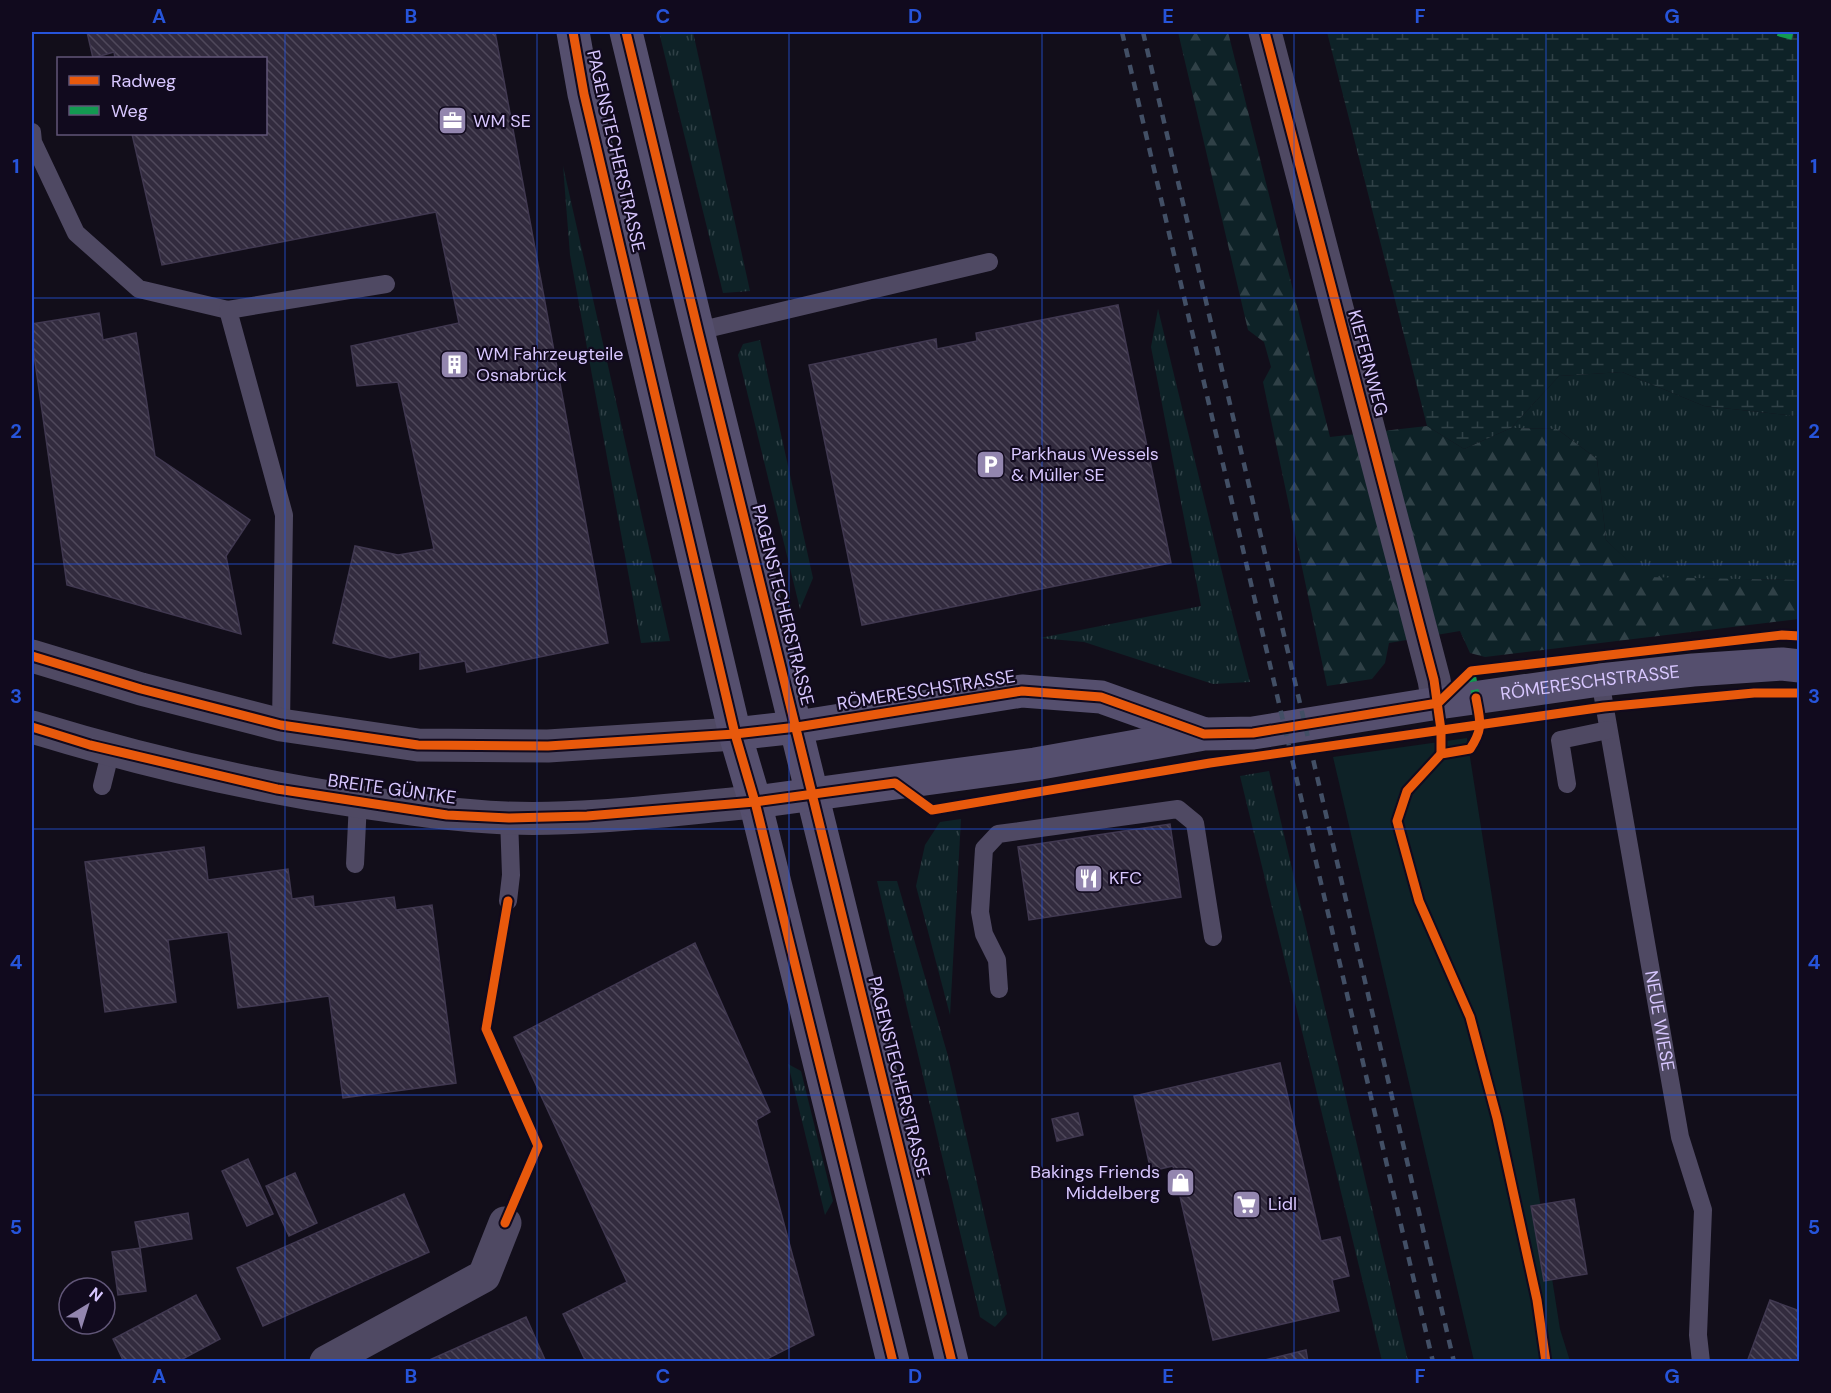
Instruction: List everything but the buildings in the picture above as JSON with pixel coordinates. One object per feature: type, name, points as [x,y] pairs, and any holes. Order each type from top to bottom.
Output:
[{"type":"main road","name":"PAGENSTECHERSTRASSE","points":[[573,32],[584,94],[735,734],[755,802],[893,1362]]},
{"type":"main road","name":"PAGENSTECHERSTRASSE","points":[[626,32],[952,1362]]},
{"type":"main road","name":"RÖMERESCHSTRASSE","points":[[755,802],[1035,764],[1204,734],[1252,733],[1600,680],[1693,670],[1782,664],[1800,666]]},
{"type":"main road","name":"RÖMERESCHSTRASSE","points":[[735,734],[797,727],[1022,691],[1101,697],[1204,734]]},
{"type":"street","name":"KIEFERNWEG","points":[[1265,32],[1434,680],[1438,703]]},
{"type":"street","points":[[32,656],[141,689],[281,724],[418,745],[548,746],[735,734]]},
{"type":"street","name":"BREITE GÜNTKE","points":[[32,727],[111,750],[277,789],[447,815],[509,818],[587,816],[755,802]]},
{"type":"street","points":[[326,1362],[484,1276],[505,1223]]},
{"type":"lane","points":[[32,132],[33,142],[76,233],[139,289],[228,310],[386,284]]},
{"type":"lane","points":[[698,331],[989,262]]},
{"type":"lane","points":[[228,310],[284,515],[281,724]]},
{"type":"lane","name":"NEUE WIESE","points":[[1600,680],[1680,1137],[1703,1210],[1698,1335],[1701,1362]]},
{"type":"lane","points":[[1567,784],[1560,740],[1608,730]]},
{"type":"lane","points":[[102,786],[111,750]]},
{"type":"lane","points":[[355,864],[358,802]]},
{"type":"lane","points":[[999,989],[997,960],[984,934],[980,912],[984,849],[998,834],[1178,809],[1195,823],[1213,937]]},
{"type":"lane","points":[[508,901],[509,818]]},
{"type":"green space","points":[[659,32],[693,32],[750,291],[723,293]]},
{"type":"green space","points":[[1178,32],[1228,32],[1330,437],[1427,426],[1464,449],[1511,428],[1557,429],[1597,459],[1606,540],[1645,577],[1799,580],[1799,619],[1485,657],[1470,653],[1460,631],[1389,643],[1385,663],[1372,679],[1327,686],[1263,382],[1271,367],[1264,342],[1248,330]]},
{"type":"green space","points":[[1327,32],[1799,32],[1799,415],[1704,406],[1622,372],[1559,376],[1511,428],[1464,449],[1427,426]]},
{"type":"green space","points":[[563,166],[670,641],[641,643],[570,255]]},
{"type":"green space","points":[[1158,309],[1250,682],[1213,684],[1084,642],[1040,638],[1201,606],[1151,347]]},
{"type":"green space","points":[[760,340],[813,578],[800,609],[738,355],[743,344]]},
{"type":"green space","points":[[1622,372],[1704,406],[1799,415],[1799,580],[1645,578],[1606,540],[1597,459],[1557,429],[1511,428],[1559,376]]},
{"type":"green space","points":[[1467,738],[1560,1329],[1570,1361],[1474,1361],[1333,757]]},
{"type":"green space","points":[[1269,771],[1408,1361],[1382,1361],[1240,776]]},
{"type":"green space","points":[[961,819],[950,1015],[916,886],[925,845],[940,822]]},
{"type":"green space","points":[[877,881],[897,881],[948,1056],[1007,1314],[995,1327],[980,1317]]},
{"type":"green space","points":[[788,1064],[801,1071],[833,1201],[825,1215]]},
{"type":"railway","points":[[1122,32],[1433,1362]]},
{"type":"railway","points":[[1143,32],[1454,1362]]},
{"type":"marked path","points":[[1778,32],[1800,38]]},
{"type":"marked path","points":[[1475,671],[1471,671],[1477,703]]},
{"type":"cycle path","points":[[573,32],[584,94],[735,734],[755,802],[893,1362]]},
{"type":"cycle path","points":[[626,32],[952,1362]]},
{"type":"cycle path","points":[[1265,32],[1434,680],[1441,730],[1441,754]]},
{"type":"cycle path","points":[[1438,703],[1471,671],[1782,635],[1800,636]]},
{"type":"cycle path","points":[[32,656],[141,689],[281,725],[418,745],[548,746],[735,734],[797,727],[1022,691],[1101,697],[1204,734],[1253,733],[1438,703]]},
{"type":"cycle path","points":[[32,727],[90,745],[277,789],[447,815],[509,818],[587,816],[755,802],[895,783],[932,810],[1210,763],[1604,707],[1754,693],[1800,693]]},
{"type":"cycle path","points":[[1476,698],[1480,724],[1470,749],[1441,754],[1407,791],[1397,821],[1419,901],[1470,1017],[1497,1118],[1537,1300],[1546,1362]]},
{"type":"cycle path","points":[[505,1223],[538,1146],[486,1029],[508,901]]},
{"type":"place","name":"WM SE","points":[[452,121]]},
{"type":"place","name":"WM Fahrzeugteile Osnabrück","points":[[455,364]]},
{"type":"place","name":"Parkhaus Wessels & Müller SE","points":[[990,464]]},
{"type":"place","name":"KFC","points":[[1088,878]]},
{"type":"place","name":"Bakings Friends Middelberg","points":[[1181,1182]]},
{"type":"place","name":"Lidl","points":[[1247,1204]]}]
